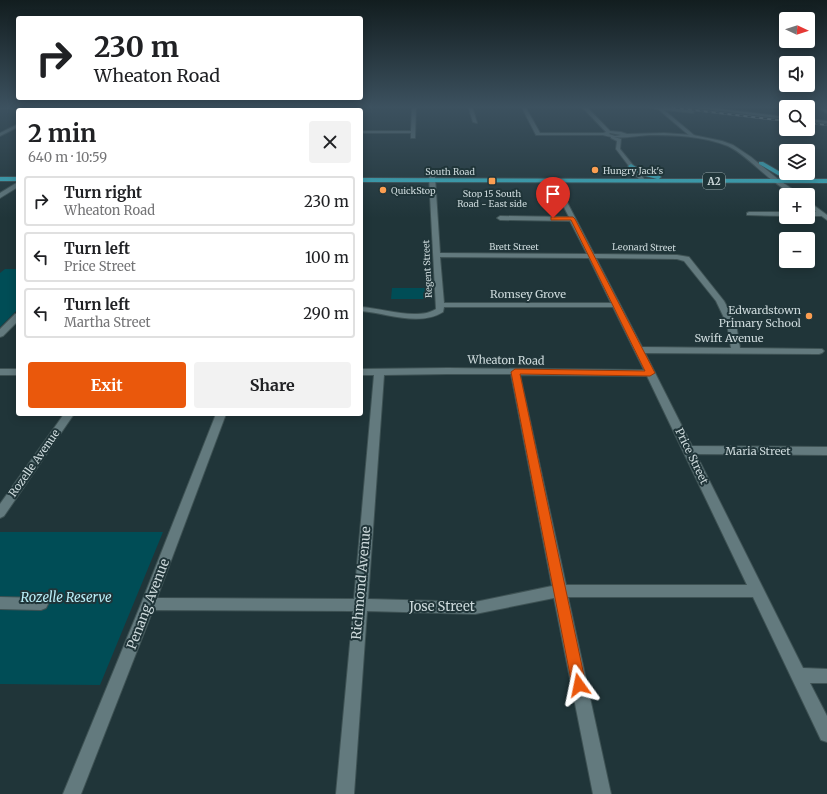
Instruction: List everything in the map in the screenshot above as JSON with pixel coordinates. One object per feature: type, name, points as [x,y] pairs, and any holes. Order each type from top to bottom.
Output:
[{"type":"highway","points":[[761,163],[779,173]]},
{"type":"highway","points":[[624,177],[633,168],[644,174],[659,177]]},
{"type":"highway","points":[[0,176],[16,176]]},
{"type":"highway","name":"South Road","points":[[363,177],[553,180],[779,180]]},
{"type":"highway","name":"South Road","points":[[363,180],[624,177],[642,179],[659,177],[827,182]]},
{"type":"highway","name":"South Road","points":[[815,178],[827,178]]},
{"type":"highway","points":[[0,179],[16,179]]},
{"type":"street","points":[[619,143],[618,149],[642,179]]},
{"type":"street","points":[[724,143],[730,145],[779,180]]},
{"type":"street","points":[[730,143],[743,149],[761,163],[786,188]]},
{"type":"street","name":"Regent Street","points":[[366,307],[403,316],[426,315],[437,313],[440,310],[432,179]]},
{"type":"street","name":"Price Street","points":[[553,180],[689,450],[827,734]]},
{"type":"street","points":[[0,196],[16,185]]},
{"type":"street","points":[[815,209],[827,218]]},
{"type":"street","points":[[749,214],[779,214]]},
{"type":"street","points":[[815,214],[821,214]]},
{"type":"street","points":[[500,218],[573,219]]},
{"type":"street","name":"Brett Street","points":[[437,255],[591,256]]},
{"type":"street","name":"Leonard Street","points":[[591,256],[677,257],[686,259],[722,305],[732,324],[736,339],[736,350]]},
{"type":"street","name":"Romsey Grove","points":[[439,305],[616,305]]},
{"type":"street","points":[[0,334],[16,318]]},
{"type":"street","name":"Swift Avenue","points":[[639,350],[819,351]]},
{"type":"street","points":[[0,372],[16,372]]},
{"type":"street","name":"Wheaton Road","points":[[363,372],[650,373]]},
{"type":"street","name":"Richmond Avenue","points":[[345,794],[359,605],[379,372]]},
{"type":"street","points":[[515,372],[602,794]]},
{"type":"street","name":"Rozelle Avenue","points":[[0,512],[68,416]]},
{"type":"street","name":"Penang Avenue","points":[[72,794],[148,604],[220,416]]},
{"type":"street","name":"Maria Street","points":[[689,450],[827,451]]},
{"type":"street","name":"Jose Street","points":[[148,604],[359,605],[475,608],[559,591],[758,591]]},
{"type":"street","points":[[0,603],[41,604]]},
{"type":"street","points":[[799,675],[827,676]]},
{"type":"green space","points":[[5,269],[16,269],[16,311],[0,327],[0,273]]},
{"type":"green space","points":[[392,288],[432,288],[433,299],[391,299]]},
{"type":"green space","name":"Rozelle Reserve","points":[[0,532],[163,532],[100,685],[0,684]]},
{"type":"place","name":"Hungry Jack's","points":[[595,170]]},
{"type":"place","name":"Stop 15 South Road - East side","points":[[492,181]]},
{"type":"place","name":"QuickStop","points":[[383,190]]},
{"type":"place","name":"Edwardstown Primary School","points":[[809,316]]},
{"type":"route","points":[[553,218],[573,219],[650,373],[515,372],[579,685]]}]
